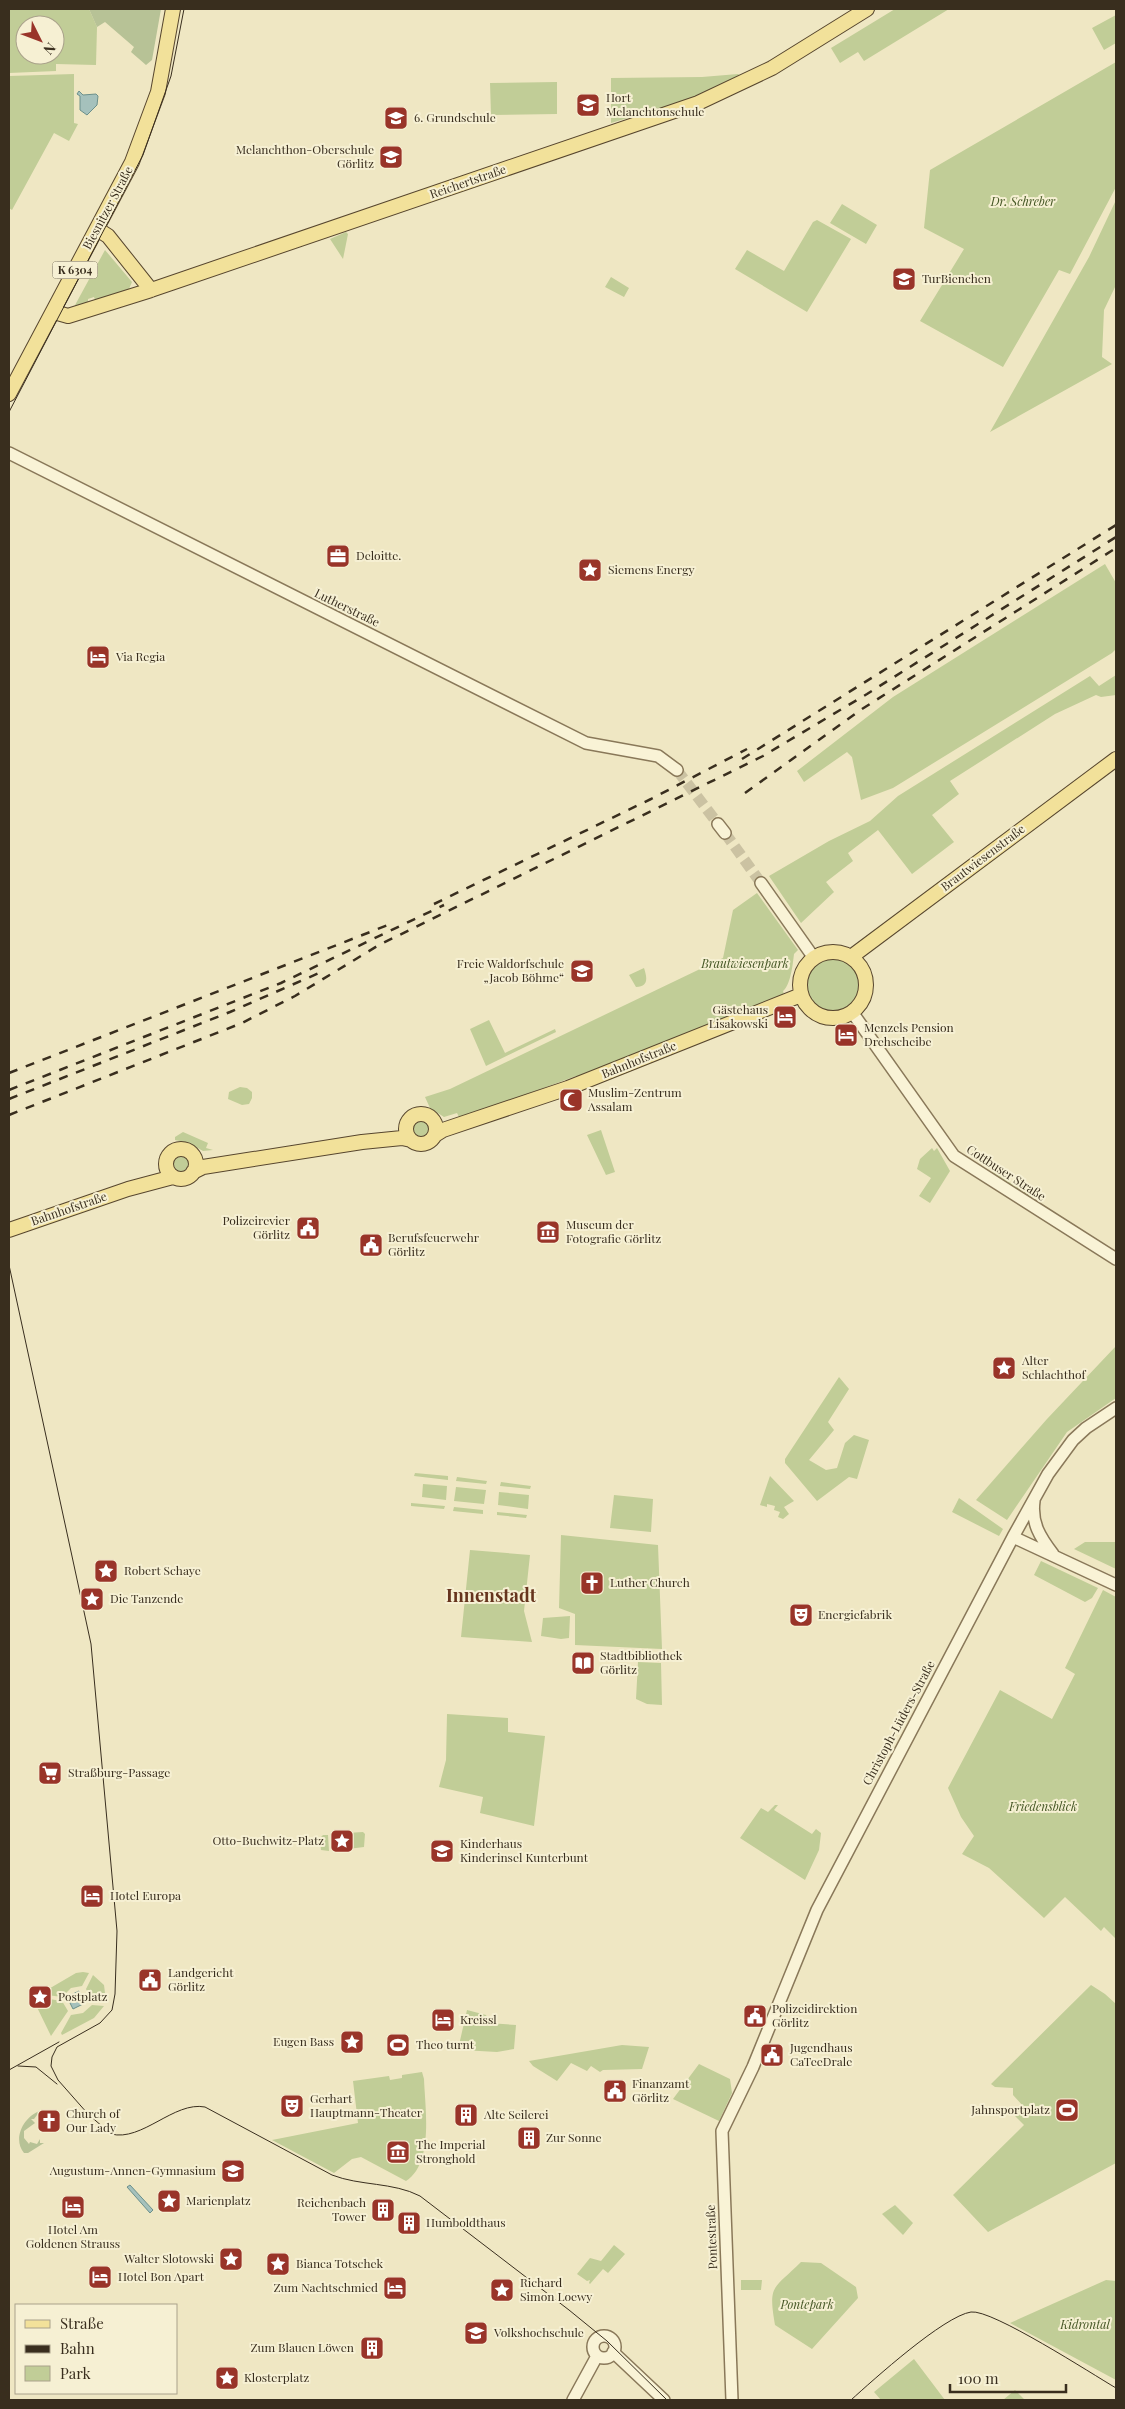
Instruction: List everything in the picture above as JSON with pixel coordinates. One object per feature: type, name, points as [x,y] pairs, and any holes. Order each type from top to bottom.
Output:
[{"type":"main road","name":"Biesnitzer Straße","points":[[9,394],[132,162],[148,123],[162,75],[173,9]]},
{"type":"main road","name":"Reichertstraße","points":[[54,312],[68,316],[151,290],[698,104],[772,68],[867,9]]},
{"type":"main road","points":[[97,229],[108,236],[151,290]]},
{"type":"main road","name":"Brautwiesenstraße","points":[[851,957],[1116,759]]},
{"type":"main road","points":[[833,952],[851,957],[862,969],[866,982],[864,998],[852,1012],[837,1018],[823,1017],[808,1007],[801,995],[801,974],[814,958],[833,952]]},
{"type":"main road","name":"Bahnhofstraße","points":[[434,1129],[443,1130],[568,1088],[801,995]]},
{"type":"main road","points":[[420,1114],[428,1116],[434,1129],[428,1142],[423,1144],[411,1140],[407,1132],[407,1124],[411,1118],[420,1114]]},
{"type":"main road","name":"Bahnhofstraße","points":[[362,1142],[397,1132],[407,1124]]},
{"type":"main road","name":"Bahnhofstraße","points":[[9,1230],[128,1189],[173,1177],[184,1178],[203,1167],[362,1142],[402,1138],[411,1140]]},
{"type":"main road","name":"Bahnhofstraße","points":[[128,1189],[152,1176],[166,1163],[169,1155],[177,1150],[186,1150],[197,1158],[240,1161]]},
{"type":"main road","points":[[193,1155],[196,1163],[193,1172]]},
{"type":"main road","points":[[166,1163],[168,1171],[173,1177]]},
{"type":"street","name":"Lutherstraße","points":[[9,453],[586,743],[658,756],[678,770]]},
{"type":"street","points":[[761,883],[814,958]]},
{"type":"street","name":"Cottbuser Straße","points":[[852,1012],[954,1156],[1116,1259]]},
{"type":"street","name":"Christoph-Lüders-Straße","points":[[747,2078],[817,1910],[1013,1537],[1034,1499],[1072,1440],[1116,1408]]},
{"type":"street","points":[[1034,1499],[1034,1521],[1038,1533],[1056,1557]]},
{"type":"street","points":[[1013,1537],[1116,1585]]},
{"type":"street","name":"Pontestraße","points":[[732,2400],[722,2131],[747,2078]]},
{"type":"street","points":[[601,2337],[612,2340],[613,2352],[605,2358],[597,2356],[593,2351],[593,2345],[601,2337]]},
{"type":"street","points":[[613,2352],[664,2400]]},
{"type":"street","points":[[573,2400],[597,2356]]},
{"type":"green space","points":[[9,9],[89,9],[97,27],[96,65],[65,64],[65,15],[15,15],[15,65],[56,65],[56,71],[9,73]]},
{"type":"green space","points":[[89,9],[161,9],[152,60],[146,65],[131,52],[134,47],[105,22],[97,27]]},
{"type":"green space","points":[[895,9],[949,9],[864,61],[858,52],[840,63],[831,48]]},
{"type":"green space","points":[[1116,15],[1116,43],[1104,50],[1092,28]]},
{"type":"green space","name":"Dr. Schreber","points":[[1116,62],[1116,187],[1070,274],[1059,270],[1003,367],[920,321],[964,249],[924,228],[930,170]]},
{"type":"green space","points":[[74,74],[74,123],[78,124],[69,141],[54,133],[12,210],[9,208],[9,76]]},
{"type":"green space","points":[[738,74],[744,78],[698,97],[611,123],[611,78],[702,77]]},
{"type":"green space","points":[[557,82],[557,114],[491,115],[490,83]]},
{"type":"green space","points":[[1116,200],[1116,285],[1104,310],[1102,357],[1112,364],[990,432],[1089,257]]},
{"type":"green space","points":[[842,204],[877,225],[866,244],[830,223]]},
{"type":"green space","points":[[817,220],[851,239],[807,312],[735,269],[747,250],[784,271],[813,222]]},
{"type":"green space","points":[[346,232],[348,234],[343,259],[330,239]]},
{"type":"green space","points":[[105,250],[132,282],[129,289],[95,300],[94,297],[88,299],[88,302],[74,307]]},
{"type":"green space","points":[[611,277],[629,288],[624,297],[605,287]]},
{"type":"green space","points":[[1105,564],[1116,583],[1116,649],[1112,653],[893,788],[861,800],[852,757],[847,752],[804,782],[797,771],[893,697]]},
{"type":"green space","points":[[1116,675],[1116,695],[1101,697],[1096,695],[1055,714],[950,781],[959,794],[932,815],[954,842],[912,874],[878,830],[848,853],[853,861],[826,882],[834,892],[801,923],[769,876],[829,841],[870,821],[898,796],[1090,676],[1099,686]]},
{"type":"green space","name":"Brautwiesenpark","points":[[757,893],[798,950],[794,954],[788,984],[783,991],[784,994],[577,1078],[576,1076],[476,1113],[459,1117],[457,1113],[444,1117],[430,1108],[425,1097],[450,1089],[723,958],[733,910]]},
{"type":"green space","points":[[833,958],[843,960],[852,966],[858,975],[860,985],[858,995],[852,1004],[843,1010],[833,1012],[823,1010],[814,1004],[808,995],[806,985],[808,975],[814,966],[823,960]]},
{"type":"green space","points":[[644,968],[646,981],[640,987],[636,987],[629,975]]},
{"type":"green space","points":[[489,1020],[505,1053],[555,1029],[556,1032],[486,1066],[470,1029]]},
{"type":"green space","points":[[240,1087],[247,1088],[252,1092],[249,1104],[242,1105],[228,1099],[229,1092]]},
{"type":"green space","points":[[421,1119],[428,1122],[431,1129],[428,1136],[421,1139],[414,1136],[411,1129],[414,1122]]},
{"type":"green space","points":[[601,1130],[615,1172],[606,1175],[587,1135]]},
{"type":"green space","points":[[183,1132],[208,1143],[206,1148],[213,1150],[203,1151],[189,1143],[175,1140],[175,1137]]},
{"type":"green space","points":[[932,1148],[934,1151],[937,1148],[950,1171],[930,1203],[919,1196],[931,1178],[917,1169],[920,1159]]},
{"type":"green space","points":[[177,1155],[185,1155],[190,1160],[188,1171],[177,1173],[172,1168],[172,1160]]},
{"type":"green space","points":[[993,1172],[1031,1196],[1031,1198],[991,1174]]},
{"type":"green space","points":[[1116,1346],[1116,1398],[1067,1432],[1007,1520],[976,1500],[1047,1419]]},
{"type":"green space","points":[[839,1377],[849,1389],[828,1422],[834,1430],[809,1460],[826,1470],[837,1468],[845,1443],[854,1435],[869,1440],[857,1479],[849,1477],[817,1501],[785,1463],[785,1459]]},
{"type":"green space","points":[[415,1473],[448,1476],[448,1480],[414,1476]]},
{"type":"green space","points":[[770,1476],[794,1501],[784,1507],[789,1514],[783,1519],[778,1517],[780,1512],[774,1510],[775,1506],[767,1504],[767,1507],[760,1505]]},
{"type":"green space","points":[[457,1477],[487,1481],[486,1484],[456,1481]]},
{"type":"green space","points":[[501,1482],[531,1486],[530,1489],[500,1486]]},
{"type":"green space","points":[[423,1484],[447,1486],[446,1500],[422,1497]]},
{"type":"green space","points":[[456,1487],[486,1490],[484,1504],[454,1501]]},
{"type":"green space","points":[[499,1492],[529,1495],[528,1509],[498,1505]]},
{"type":"green space","points":[[614,1495],[653,1499],[651,1532],[610,1528]]},
{"type":"green space","points":[[959,1498],[1003,1529],[999,1536],[952,1512]]},
{"type":"green space","points":[[411,1503],[445,1506],[444,1509],[411,1506]]},
{"type":"green space","points":[[454,1507],[483,1510],[483,1514],[453,1511]]},
{"type":"green space","points":[[497,1512],[527,1515],[526,1518],[497,1515]]},
{"type":"green space","points":[[561,1535],[658,1545],[662,1649],[575,1645],[575,1614],[559,1608]]},
{"type":"green space","points":[[1085,1542],[1116,1542],[1116,1569],[1074,1549]]},
{"type":"green space","points":[[470,1550],[530,1555],[524,1611],[532,1642],[461,1637]]},
{"type":"green space","points":[[1041,1561],[1098,1588],[1092,1598],[1085,1602],[1034,1575]]},
{"type":"green space","name":"Friedensblick","points":[[1103,1590],[1116,1597],[1116,1939],[1104,1927],[1101,1931],[1065,1897],[1044,1918],[989,1868],[962,1854],[974,1836],[961,1817],[948,1788],[1000,1690],[1052,1719],[1075,1674],[1065,1668]]},
{"type":"green space","points":[[570,1616],[569,1638],[561,1639],[541,1636],[543,1618]]},
{"type":"green space","points":[[638,1662],[661,1663],[662,1705],[647,1704],[636,1699]]},
{"type":"green space","points":[[447,1714],[508,1718],[508,1732],[545,1736],[534,1826],[480,1813],[483,1797],[439,1787],[446,1760]]},
{"type":"green space","points":[[775,1805],[778,1805],[774,1810],[812,1834],[816,1829],[821,1833],[819,1850],[805,1880],[740,1838],[761,1808],[768,1812]]},
{"type":"green space","points":[[363,1832],[365,1834],[364,1847],[332,1851],[330,1834]]},
{"type":"green space","points":[[323,1835],[328,1835],[329,1851],[321,1850],[320,1838]]},
{"type":"green space","points":[[76,1973],[89,1973],[82,1986],[71,1988],[62,1997],[40,1994]]},
{"type":"green space","points":[[93,1975],[104,1985],[106,2001],[91,1999],[86,1989]]},
{"type":"green space","name":"Jahnsportplatz","points":[[1091,1985],[1116,2004],[1116,2163],[988,2232],[953,2195],[1024,2125],[1014,2115],[1023,2106],[1013,2095],[1013,2088],[995,2087],[991,2084]]},
{"type":"green space","points":[[36,1997],[62,2001],[68,2011],[51,2036],[33,1999]]},
{"type":"green space","points":[[92,2005],[104,2006],[94,2018],[62,2035],[61,2033],[71,2015],[83,2013]]},
{"type":"green space","points":[[467,2010],[486,2015],[489,2023],[516,2025],[514,2049],[497,2052],[462,2050],[459,2045]]},
{"type":"green space","points":[[622,2045],[649,2047],[642,2069],[603,2070],[600,2072],[591,2066],[587,2071],[571,2063],[557,2081],[533,2066],[529,2061]]},
{"type":"green space","points":[[699,2064],[730,2079],[732,2093],[719,2121],[673,2099]]},
{"type":"green space","points":[[422,2072],[426,2119],[424,2148],[421,2162],[415,2173],[406,2181],[361,2157],[352,2159],[334,2173],[272,2140],[358,2123],[353,2081],[389,2076],[390,2080],[402,2078],[402,2075]]},
{"type":"green space","points":[[40,2111],[34,2119],[31,2119],[35,2123],[24,2131],[24,2138],[29,2144],[30,2142],[37,2144],[40,2139],[40,2143],[44,2143],[28,2153],[24,2153],[19,2141],[22,2129],[29,2118]]},
{"type":"green space","points":[[895,2205],[913,2223],[903,2235],[882,2214]]},
{"type":"green space","points":[[614,2245],[625,2254],[608,2273],[603,2269],[590,2284],[590,2280],[587,2281],[577,2274],[590,2258],[601,2261]]},
{"type":"green space","name":"Pontepark","points":[[801,2262],[821,2263],[856,2287],[858,2298],[812,2349],[775,2325],[773,2312],[772,2302],[775,2289]]},
{"type":"green space","points":[[741,2280],[762,2280],[761,2290],[741,2290]]},
{"type":"green space","name":"Kidrontal","points":[[1106,2280],[1116,2281],[1116,2380],[1010,2323]]},
{"type":"green space","points":[[914,2359],[945,2400],[881,2400],[874,2392]]},
{"type":"green space","points":[[1015,2390],[1025,2400],[1003,2400]]},
{"type":"water","points":[[79,91],[83,95],[96,94],[98,96],[97,105],[87,115],[80,110],[80,96],[77,94]]},
{"type":"water","points":[[79,1991],[85,2003],[73,2009],[67,1997]]},
{"type":"water","points":[[130,2185],[153,2210],[150,2213],[127,2187]]},
{"type":"tunnel","points":[[677,770],[718,824]]},
{"type":"tunnel","points":[[725,833],[761,883]]},
{"type":"tram line","points":[[9,412],[143,155],[171,76],[184,9]]},
{"type":"tram line","points":[[9,1265],[91,1644],[117,1931],[115,1994],[112,2010],[100,2023],[57,2047],[52,2057],[51,2066],[58,2080],[88,2114],[111,2134],[123,2135],[134,2132],[182,2110],[193,2107],[205,2107],[332,2175],[354,2181],[399,2188],[420,2196],[607,2341],[667,2400]]},
{"type":"tram line","points":[[9,2070],[59,2042]]},
{"type":"tram line","points":[[18,2066],[36,2067],[57,2084]]},
{"type":"tram line","points":[[851,2400],[927,2336],[959,2316],[971,2312],[982,2314],[1020,2331],[1116,2388]]},
{"type":"railway","points":[[742,759],[1116,525]]},
{"type":"railway","points":[[9,1115],[242,1023],[295,996],[379,945],[763,756],[867,694],[1116,537]]},
{"type":"railway","points":[[745,793],[862,709],[1116,548]]},
{"type":"railway","points":[[434,904],[651,799],[747,749]]},
{"type":"railway","points":[[9,1090],[281,983],[444,905]]},
{"type":"railway","points":[[9,1073],[388,925]]},
{"type":"railway","points":[[9,1099],[230,1012],[319,973]]},
{"type":"place","name":"Hort Melanchtonschule","points":[[588,105]]},
{"type":"place","name":"6. Grundschule","points":[[396,118]]},
{"type":"place","name":"Melanchthon-Oberschule Görlitz","points":[[391,157]]},
{"type":"place","name":"TurBienchen","points":[[904,279]]},
{"type":"place","name":"Deloitte.","points":[[338,556]]},
{"type":"place","name":"Siemens Energy","points":[[590,570]]},
{"type":"place","name":"Via Regia","points":[[98,657]]},
{"type":"place","name":"Freie Waldorfschule „Jacob Böhme“","points":[[582,971]]},
{"type":"place","name":"Gästehaus Lisakowski","points":[[785,1017]]},
{"type":"place","name":"Menzels Pension Drehscheibe","points":[[846,1035]]},
{"type":"place","name":"Muslim-Zentrum Assalam","points":[[571,1100]]},
{"type":"place","name":"Polizeirevier Görlitz","points":[[308,1228]]},
{"type":"place","name":"Museum der Fotografie Görlitz","points":[[548,1232]]},
{"type":"place","name":"Berufsfeuerwehr Görlitz","points":[[371,1245]]},
{"type":"place","name":"Alter Schlachthof","points":[[1004,1368]]},
{"type":"place","name":"Robert Schaye","points":[[106,1571]]},
{"type":"place","name":"Luther Church","points":[[592,1583]]},
{"type":"place","name":"Die Tanzende","points":[[92,1599]]},
{"type":"place","name":"Energiefabrik","points":[[801,1615]]},
{"type":"place","name":"Stadtbibliothek Görlitz","points":[[583,1663]]},
{"type":"place","name":"Straßburg-Passage","points":[[50,1773]]},
{"type":"place","name":"Otto-Buchwitz-Platz","points":[[342,1841]]},
{"type":"place","name":"Kinderhaus Kinderinsel Kunterbunt","points":[[442,1851]]},
{"type":"place","name":"Hotel Europa","points":[[92,1896]]},
{"type":"place","name":"Landgericht Görlitz","points":[[150,1980]]},
{"type":"place","name":"Postplatz","points":[[40,1997]]},
{"type":"place","name":"Polizeidirektion Görlitz","points":[[755,2016]]},
{"type":"place","name":"Kreissl","points":[[443,2020]]},
{"type":"place","name":"Eugen Bass","points":[[352,2042]]},
{"type":"place","name":"Theo turnt","points":[[398,2045]]},
{"type":"place","name":"Jugendhaus CaTeeDrale","points":[[772,2055]]},
{"type":"place","name":"Finanzamt Görlitz","points":[[615,2091]]},
{"type":"place","name":"Gerhart Hauptmann-Theater","points":[[292,2106]]},
{"type":"place","name":"Jahnsportplatz","points":[[1067,2110]]},
{"type":"place","name":"Alte Seilerei","points":[[466,2115]]},
{"type":"place","name":"Church of Our Lady","points":[[49,2121]]},
{"type":"place","name":"Zur Sonne","points":[[529,2138]]},
{"type":"place","name":"The Imperial Stronghold","points":[[398,2152]]},
{"type":"place","name":"Augustum-Annen-Gymnasium","points":[[233,2171]]},
{"type":"place","name":"Marienplatz","points":[[169,2201]]},
{"type":"place","name":"Hotel Am Goldenen Strauss","points":[[73,2207]]},
{"type":"place","name":"Reichenbach Tower","points":[[383,2210]]},
{"type":"place","name":"Humboldthaus","points":[[409,2223]]},
{"type":"place","name":"Walter Slotowski","points":[[231,2259]]},
{"type":"place","name":"Bianca Totschek","points":[[278,2264]]},
{"type":"place","name":"Hotel Bon Apart","points":[[100,2277]]},
{"type":"place","name":"Zum Nachtschmied","points":[[395,2288]]},
{"type":"place","name":"Richard Simon Loewy","points":[[502,2290]]},
{"type":"place","name":"Volkshochschule","points":[[476,2333]]},
{"type":"place","name":"Zum Blauen Löwen","points":[[372,2348]]},
{"type":"place","name":"Klosterplatz","points":[[227,2378]]},
{"type":"district","name":"Innenstadt","points":[[491,1596]]}]
